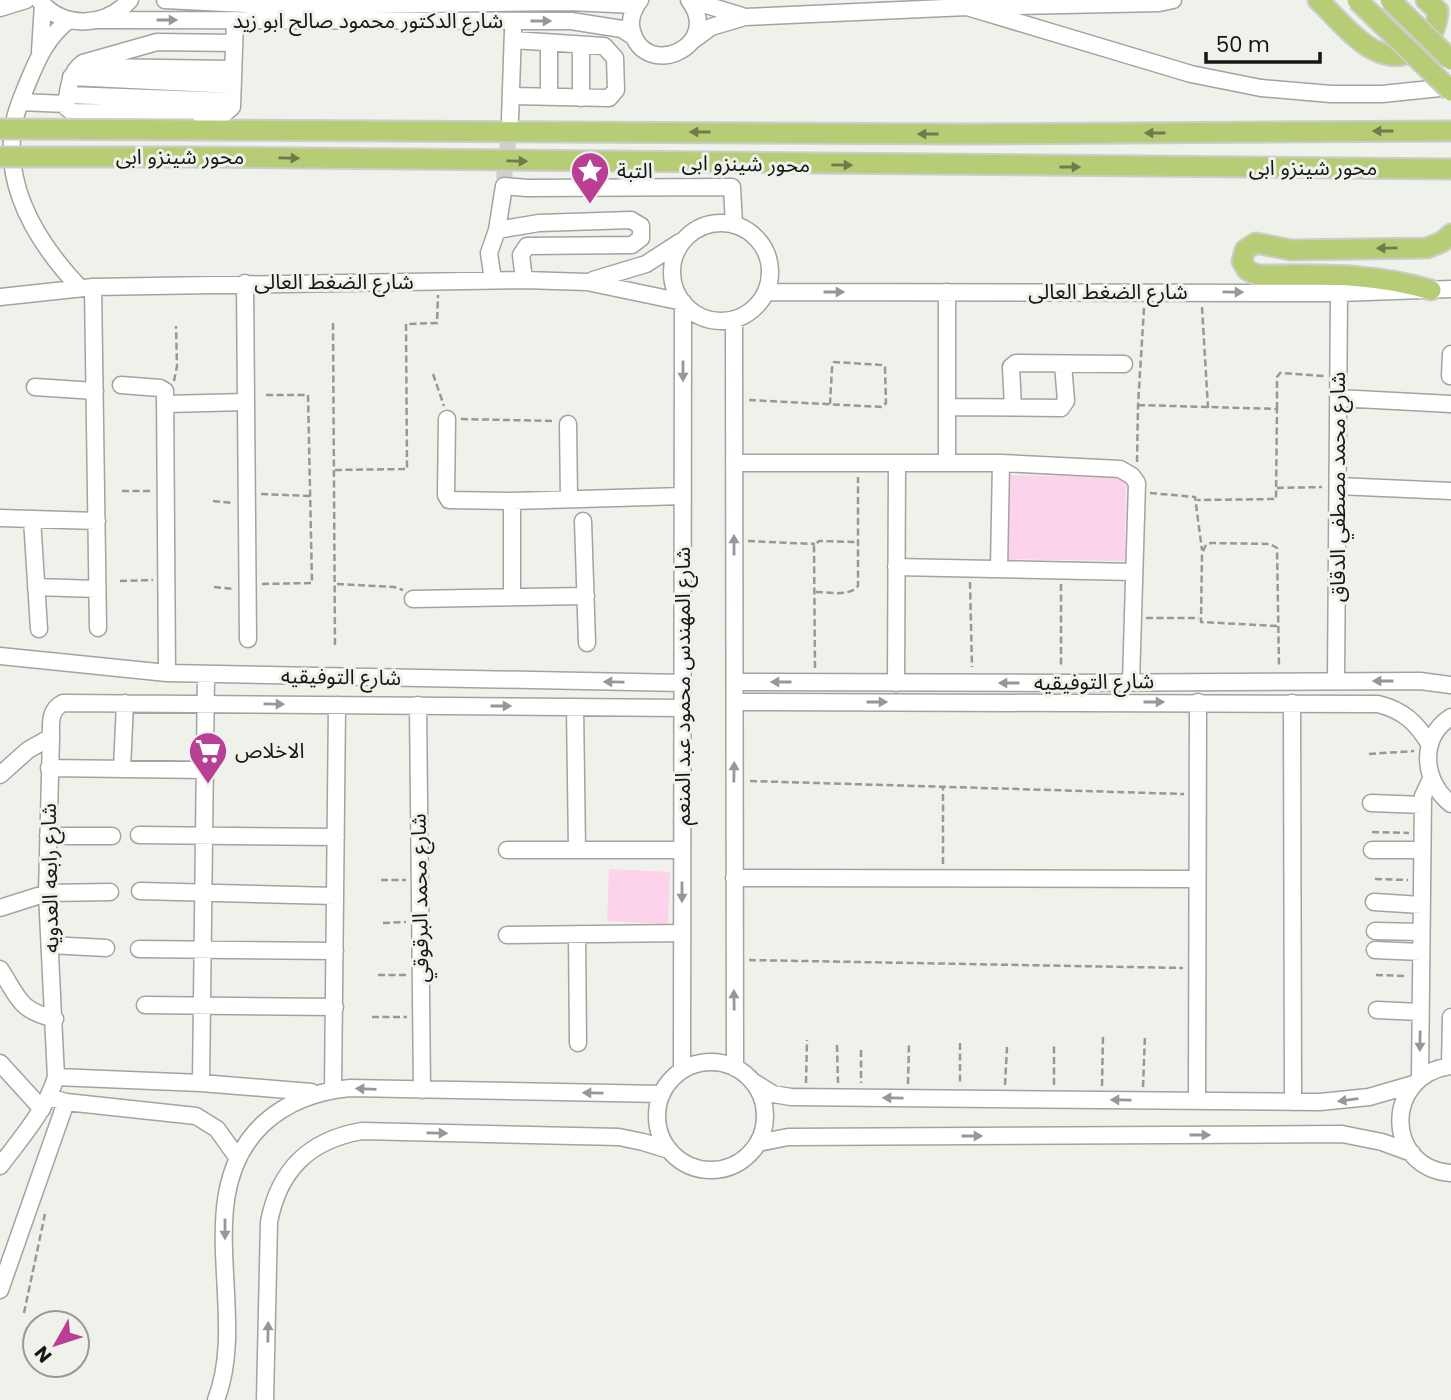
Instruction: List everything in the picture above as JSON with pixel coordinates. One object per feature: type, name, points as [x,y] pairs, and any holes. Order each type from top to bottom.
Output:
[{"type":"main road","points":[[1318,0],[1370,49],[1386,55],[1404,54],[1420,47],[1433,32],[1438,8]]},
{"type":"main road","points":[[1357,0],[1451,89]]},
{"type":"main road","points":[[1390,0],[1451,60]]},
{"type":"main road","name":"محور شينزو ابى","points":[[0,129],[953,134],[1451,131]]},
{"type":"main road","name":"محور شينزو ابى","points":[[0,157],[1451,169]]},
{"type":"main road","points":[[1428,169],[1451,182]]},
{"type":"main road","points":[[1441,290],[1362,275],[1256,275],[1247,270],[1242,261],[1248,247],[1256,243],[1291,250],[1427,248],[1442,242],[1451,234]]},
{"type":"street","points":[[0,8],[26,0]]},
{"type":"street","points":[[99,20],[115,13],[130,0]]},
{"type":"street","name":"شارع الدكتور محمود صالح ابو زيد","points":[[165,0],[327,7],[638,2]]},
{"type":"street","points":[[690,0],[745,17]]},
{"type":"street","points":[[690,0],[697,15],[696,33],[692,41]]},
{"type":"street","points":[[197,20],[198,1]]},
{"type":"street","points":[[692,41],[711,27],[745,17],[1164,1]]},
{"type":"street","points":[[41,2],[69,20],[52,35],[40,54],[12,111],[12,140],[16,183],[37,233],[58,263],[87,287],[95,391],[98,628]]},
{"type":"street","points":[[40,54],[41,2]]},
{"type":"street","points":[[635,37],[631,21],[638,2]]},
{"type":"street","points":[[967,7],[1191,74],[1261,88],[1331,94],[1382,94],[1451,89]]},
{"type":"street","name":"شارع الدكتور محمود صالح ابو زيد","points":[[69,20],[588,22],[622,30],[635,37],[644,49],[666,56],[681,51],[692,41]]},
{"type":"street","points":[[232,85],[235,20]]},
{"type":"street","points":[[510,119],[513,21]]},
{"type":"street","points":[[512,96],[609,98],[616,90],[615,58],[604,46],[513,40]]},
{"type":"street","points":[[67,100],[74,72],[83,63],[151,43],[234,43]]},
{"type":"street","points":[[549,43],[549,97]]},
{"type":"street","points":[[581,45],[581,97]]},
{"type":"street","points":[[74,72],[232,85]]},
{"type":"street","points":[[12,111],[67,100],[232,85]]},
{"type":"street","points":[[0,173],[16,183]]},
{"type":"street","points":[[493,280],[489,253],[504,182],[527,188],[732,187],[734,225]]},
{"type":"street","points":[[496,230],[539,223],[631,220],[641,226],[641,238],[632,245],[527,246],[521,255],[524,280]]},
{"type":"street","points":[[713,224],[734,225],[752,234],[765,251],[770,271],[766,292],[756,306],[734,319],[710,320],[695,313],[683,302],[674,286],[675,256],[686,238],[703,227],[713,224]]},
{"type":"street","name":"شارع الضغط العالى","points":[[587,282],[646,264],[686,238]]},
{"type":"street","name":"شارع الضغط العالى","points":[[0,297],[87,287],[524,280],[587,282],[683,302]]},
{"type":"street","points":[[245,283],[248,639]]},
{"type":"street","name":"شارع الضغط العالى","points":[[766,292],[1339,293],[1441,290]]},
{"type":"street","points":[[947,292],[947,463]]},
{"type":"street","name":"شارع محمد مصطفي الدقاق","points":[[1336,681],[1339,293]]},
{"type":"street","name":"شارع المهندس محمود عبد المنعم","points":[[682,1070],[683,302]]},
{"type":"street","points":[[734,319],[735,1068]]},
{"type":"street","points":[[1450,376],[1451,354]]},
{"type":"street","points":[[1013,407],[1013,364],[1016,362],[1124,364]]},
{"type":"street","points":[[947,407],[1061,408],[1065,405],[1063,364]]},
{"type":"street","points":[[121,386],[160,388],[165,398],[167,673]]},
{"type":"street","points":[[35,387],[95,391]]},
{"type":"street","points":[[165,398],[246,398]]},
{"type":"street","points":[[1338,398],[1451,404]]},
{"type":"street","points":[[447,419],[446,498],[452,500],[683,496]]},
{"type":"street","points":[[568,424],[569,499]]},
{"type":"street","points":[[734,463],[1001,463],[1120,469],[1132,476],[1137,488],[1131,682]]},
{"type":"street","points":[[896,682],[897,463]]},
{"type":"street","points":[[999,569],[1001,463]]},
{"type":"street","points":[[1338,486],[1451,491]]},
{"type":"street","points":[[512,501],[513,597]]},
{"type":"street","points":[[0,518],[97,521]]},
{"type":"street","points":[[32,519],[39,629]]},
{"type":"street","points":[[583,521],[587,643]]},
{"type":"street","points":[[896,567],[1134,572]]},
{"type":"street","points":[[36,587],[97,589]]},
{"type":"street","points":[[413,599],[586,596]]},
{"type":"street","name":"شارع التوفيقيه","points":[[0,656],[167,673],[683,683]]},
{"type":"street","points":[[201,1083],[206,674]]},
{"type":"street","name":"شارع التوفيقيه","points":[[736,682],[1420,681],[1451,685]]},
{"type":"street","points":[[815,682],[815,702]]},
{"type":"street","name":"شارع التوفيقيه","points":[[735,702],[1378,704],[1391,708],[1414,722],[1429,748]]},
{"type":"street","points":[[1197,1101],[1198,702]]},
{"type":"street","name":"شارع التوفيقيه","points":[[51,737],[52,713],[55,706],[63,703],[683,708]]},
{"type":"street","points":[[122,769],[125,703]]},
{"type":"street","points":[[1292,703],[1293,1102]]},
{"type":"street","points":[[333,1090],[337,705]]},
{"type":"street","name":"شارع محمد البرقوقي","points":[[418,705],[422,1090]]},
{"type":"street","points":[[575,707],[577,850]]},
{"type":"street","points":[[1451,717],[1436,731],[1429,748],[1427,765],[1431,779],[1443,798],[1451,804]]},
{"type":"street","points":[[0,775],[28,750],[51,737]]},
{"type":"street","name":"شارع رابعه العدويه","points":[[46,1103],[56,1077],[47,893],[51,737]]},
{"type":"street","points":[[49,768],[205,770]]},
{"type":"street","points":[[1412,1153],[1401,1130],[1400,1118],[1407,1094],[1417,1081],[1423,805],[1425,788],[1431,779]]},
{"type":"street","points":[[1371,803],[1423,805]]},
{"type":"street","points":[[139,835],[336,838]]},
{"type":"street","points":[[48,836],[112,836]]},
{"type":"street","points":[[507,850],[682,850]]},
{"type":"street","points":[[1372,850],[1422,850]]},
{"type":"street","points":[[733,878],[1197,879]]},
{"type":"street","points":[[140,891],[335,896]]},
{"type":"street","points":[[0,908],[47,893],[110,892]]},
{"type":"street","points":[[1374,902],[1421,905]]},
{"type":"street","points":[[1375,931],[1421,932]]},
{"type":"street","points":[[507,935],[682,933]]},
{"type":"street","points":[[577,934],[578,1043]]},
{"type":"street","points":[[50,945],[106,948]]},
{"type":"street","points":[[139,949],[335,951]]},
{"type":"street","points":[[1375,950],[1421,952]]},
{"type":"street","points":[[0,969],[26,1009],[55,1019]]},
{"type":"street","points":[[145,1005],[335,1007]]},
{"type":"street","points":[[1377,1010],[1420,1012]]},
{"type":"street","points":[[752,1081],[761,1096],[765,1111],[764,1128],[749,1155],[737,1164],[708,1170],[680,1161],[669,1150],[662,1140],[657,1117],[662,1094],[674,1076],[682,1070],[708,1062],[735,1068],[773,1094],[806,1097],[1293,1102],[1353,1100],[1392,1091],[1417,1081],[1429,1072],[1450,1066],[1451,1017]]},
{"type":"street","points":[[0,1063],[46,1103],[66,1102],[196,1116],[217,1129],[237,1157]]},
{"type":"street","points":[[56,1077],[201,1083],[317,1093]]},
{"type":"street","points":[[216,1400],[226,1365],[225,1198],[237,1157],[272,1116],[286,1106],[317,1093],[333,1090],[662,1094]]},
{"type":"street","points":[[0,1290],[66,1102]]},
{"type":"street","points":[[3,1156],[46,1103]]},
{"type":"street","points":[[265,1400],[269,1222],[272,1208],[290,1170],[322,1143],[348,1133],[376,1132],[619,1137],[669,1150]]},
{"type":"street","points":[[758,1143],[799,1137],[1342,1134],[1382,1142],[1412,1153],[1431,1169],[1451,1173]]},
{"type":"path","points":[[335,470],[407,469],[406,324],[437,323],[439,282]]},
{"type":"path","points":[[1145,292],[1138,405],[1137,488],[1195,497],[1197,500],[1273,500],[1276,497],[1277,377],[1280,373],[1339,376]]},
{"type":"path","points":[[1201,292],[1208,408]]},
{"type":"path","points":[[333,323],[335,647]]},
{"type":"path","points":[[165,398],[176,375],[176,326]]},
{"type":"path","points":[[735,400],[883,407],[886,403],[885,367],[833,363],[830,404]]},
{"type":"path","points":[[433,374],[447,419],[564,421],[568,424]]},
{"type":"path","points":[[246,398],[308,395],[312,583],[248,584]]},
{"type":"path","points":[[1138,405],[1277,409]]},
{"type":"path","points":[[814,592],[848,593],[856,590],[858,586],[858,463]]},
{"type":"path","points":[[1276,488],[1338,486]]},
{"type":"path","points":[[122,491],[166,491]]},
{"type":"path","points":[[247,494],[310,496]]},
{"type":"path","points":[[1197,500],[1202,553],[1199,618],[1204,624],[1277,626]]},
{"type":"path","points":[[734,540],[815,544],[819,541],[858,542]]},
{"type":"path","points":[[1202,553],[1204,547],[1211,543],[1276,546],[1279,681]]},
{"type":"path","points":[[815,544],[815,682]]},
{"type":"path","points":[[970,569],[972,683]]},
{"type":"path","points":[[1061,570],[1062,683]]},
{"type":"path","points":[[120,581],[167,580]]},
{"type":"path","points":[[335,584],[394,587],[408,593],[413,599]]},
{"type":"path","points":[[1132,619],[1199,618]]},
{"type":"path","points":[[1370,754],[1429,748]]},
{"type":"path","points":[[734,780],[1198,794]]},
{"type":"path","points":[[942,879],[943,787]]},
{"type":"path","points":[[1372,832],[1423,833]]},
{"type":"path","points":[[381,880],[420,879]]},
{"type":"path","points":[[1375,879],[1422,881]]},
{"type":"path","points":[[383,923],[420,922]]},
{"type":"path","points":[[733,960],[1197,968]]},
{"type":"path","points":[[378,975],[421,976]]},
{"type":"path","points":[[1376,975],[1421,977]]},
{"type":"path","points":[[372,1017],[421,1017]]},
{"type":"path","points":[[1102,1100],[1103,1035]]},
{"type":"path","points":[[1143,1100],[1145,1035]]},
{"type":"path","points":[[806,1097],[807,1040]]},
{"type":"path","points":[[960,1043],[960,1098]]},
{"type":"path","points":[[908,1098],[909,1044]]},
{"type":"path","points":[[1054,1099],[1055,1044]]},
{"type":"path","points":[[837,1045],[839,1097]]},
{"type":"path","points":[[1005,1099],[1007,1047]]},
{"type":"path","points":[[861,1050],[861,1097]]},
{"type":"path","points":[[25,1309],[46,1207]]},
{"type":"shaded area","points":[[1007,475],[1126,477],[1125,561],[1006,559]]},
{"type":"shaded area","points":[[609,869],[670,872],[668,924],[607,921]]},
{"type":"tunnel","points":[[504,179],[510,122]]},
{"type":"place","name":"التبة","points":[[590,205]]},
{"type":"place","name":"الاخلاص","points":[[208,785]]}]
